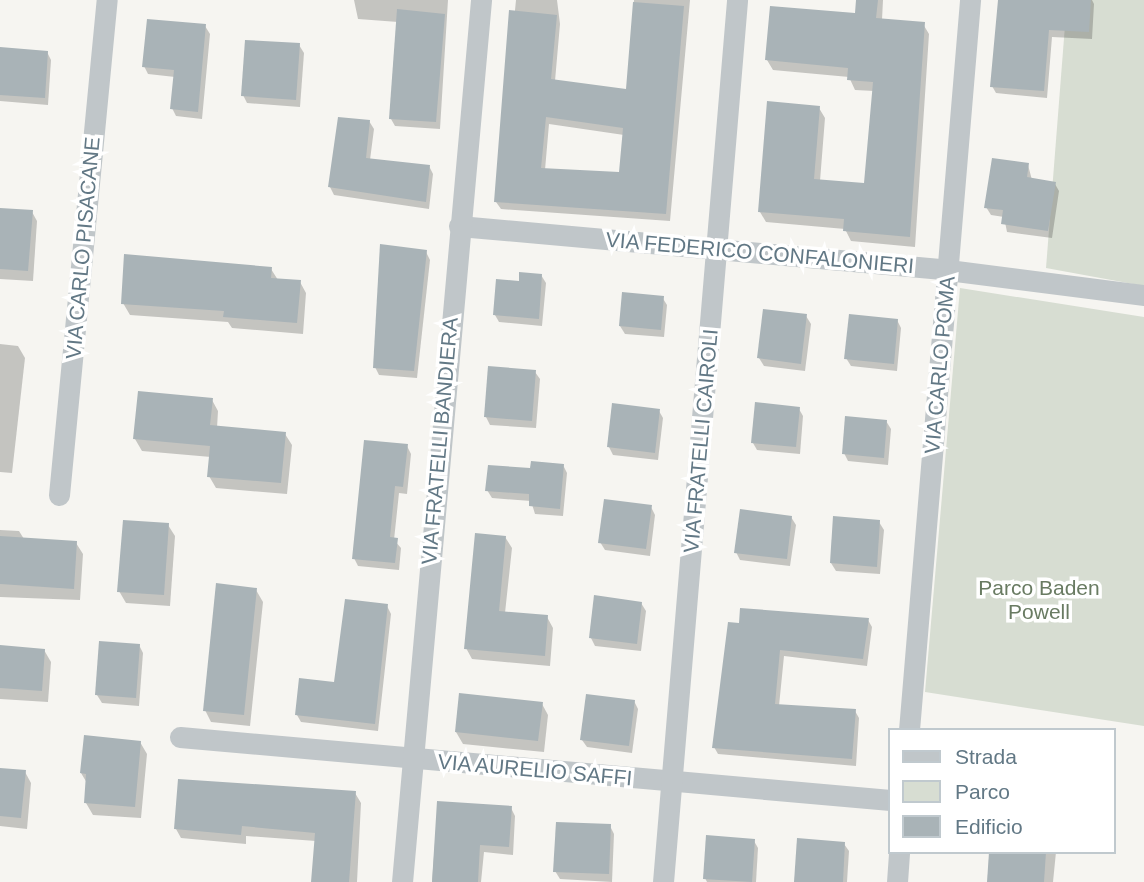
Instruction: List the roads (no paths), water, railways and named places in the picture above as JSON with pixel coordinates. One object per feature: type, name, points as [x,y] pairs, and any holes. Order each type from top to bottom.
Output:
[{"type":"street","name":"VIA CARLO PISACANE","points":[[59,495],[107,0]]},
{"type":"street","name":"VIA FRATELLI BANDIERA","points":[[402,882],[481,0]]},
{"type":"street","name":"VIA FRATELLI CAIROLI","points":[[663,882],[737,0]]},
{"type":"street","name":"VIA CARLO POMA","points":[[909,728],[970,0]]},
{"type":"street","name":"VIA FEDERICO CONFALONIERI","points":[[459,226],[948,270],[1144,295]]},
{"type":"street","name":"VIA AURELIO SAFFI","points":[[180,737],[888,800]]},
{"type":"street","points":[[897,882],[899,854]]},
{"type":"park label","name":"Parco Baden Powell","points":[[1039,600]]}]
